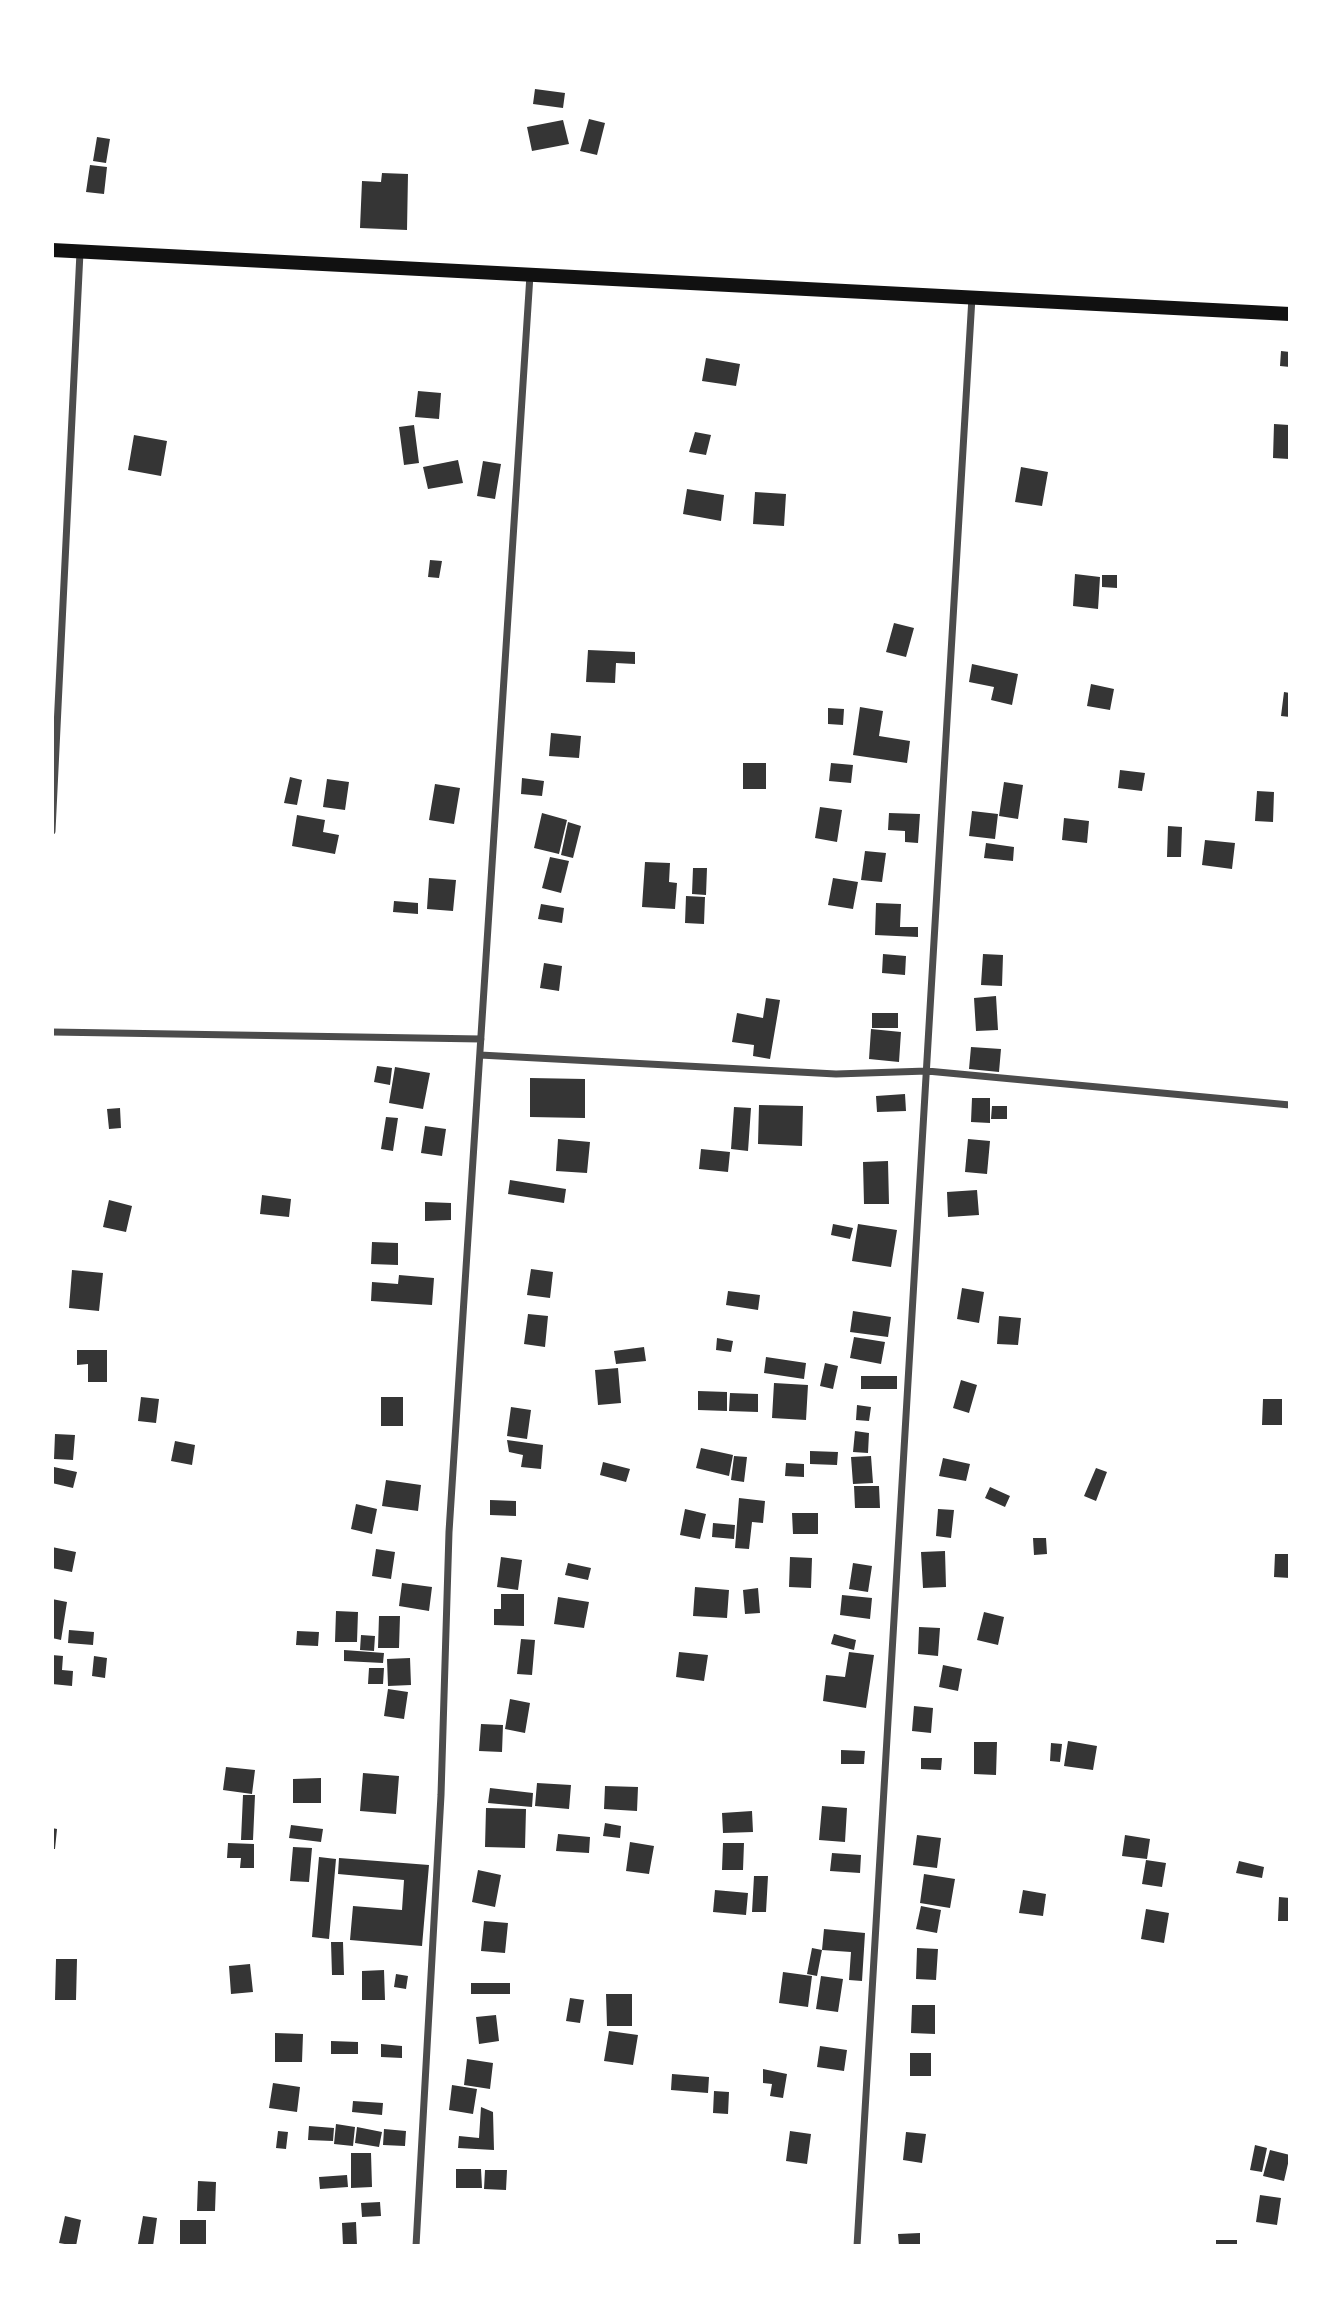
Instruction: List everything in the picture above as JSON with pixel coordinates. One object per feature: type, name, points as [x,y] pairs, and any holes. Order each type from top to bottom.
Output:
[{"type":"main road","points":[[52,250],[1290,314]]},
{"type":"street","points":[[52,831],[80,251]]},
{"type":"street","points":[[416,2245],[441,1795],[449,1532],[530,275]]},
{"type":"street","points":[[857,2245],[972,297]]},
{"type":"street","points":[[52,1032],[481,1039]]},
{"type":"street","points":[[480,1055],[836,1074],[927,1070],[1290,1105]]},
{"type":"building","points":[[535,89],[565,93],[563,108],[533,104]]},
{"type":"building","points":[[589,119],[605,123],[597,155],[580,151]]},
{"type":"building","points":[[563,120],[569,144],[532,151],[527,127]]},
{"type":"building","points":[[97,137],[110,139],[106,163],[93,161]]},
{"type":"building","points":[[90,165],[107,167],[104,194],[86,192]]},
{"type":"building","points":[[382,173],[408,174],[407,230],[360,228],[362,181],[381,182]]},
{"type":"building","points":[[1281,351],[1290,352],[1290,367],[1280,366]]},
{"type":"building","points":[[706,358],[740,364],[736,386],[702,381]]},
{"type":"building","points":[[418,391],[441,393],[439,419],[415,417]]},
{"type":"building","points":[[1274,424],[1289,425],[1289,459],[1273,458]]},
{"type":"building","points":[[414,425],[419,463],[404,465],[399,427]]},
{"type":"building","points":[[695,432],[711,435],[706,455],[689,452]]},
{"type":"building","points":[[134,435],[167,441],[161,476],[128,470]]},
{"type":"building","points":[[458,460],[463,483],[428,489],[423,467]]},
{"type":"building","points":[[483,461],[501,464],[495,499],[477,496]]},
{"type":"building","points":[[1021,467],[1048,472],[1042,506],[1015,502]]},
{"type":"building","points":[[687,489],[724,495],[721,521],[683,514]]},
{"type":"building","points":[[755,492],[786,494],[784,526],[753,524]]},
{"type":"building","points":[[430,560],[442,561],[439,578],[428,577]]},
{"type":"building","points":[[1075,574],[1100,577],[1098,609],[1073,606]]},
{"type":"building","points":[[1102,575],[1117,575],[1117,588],[1102,587]]},
{"type":"building","points":[[894,623],[914,628],[906,657],[886,652]]},
{"type":"building","points":[[588,650],[635,652],[635,664],[616,663],[615,683],[586,682]]},
{"type":"building","points":[[972,664],[1018,674],[1012,705],[991,700],[994,687],[969,682]]},
{"type":"building","points":[[1091,684],[1114,689],[1110,710],[1087,706]]},
{"type":"building","points":[[1284,692],[1290,693],[1290,717],[1281,716]]},
{"type":"building","points":[[860,707],[883,711],[879,736],[910,741],[907,763],[853,755]]},
{"type":"building","points":[[828,708],[844,709],[843,725],[828,724]]},
{"type":"building","points":[[551,733],[581,736],[579,758],[549,756]]},
{"type":"building","points":[[743,763],[766,763],[766,789],[743,789]]},
{"type":"building","points":[[831,763],[853,765],[851,783],[829,781]]},
{"type":"building","points":[[1120,770],[1145,773],[1142,791],[1118,788]]},
{"type":"building","points":[[290,777],[302,780],[297,805],[284,803]]},
{"type":"building","points":[[522,778],[544,781],[542,796],[521,794]]},
{"type":"building","points":[[327,779],[349,782],[345,810],[323,807]]},
{"type":"building","points":[[1004,782],[1023,785],[1018,819],[999,816]]},
{"type":"building","points":[[435,784],[460,788],[454,824],[429,820]]},
{"type":"building","points":[[1257,791],[1274,792],[1273,822],[1255,821]]},
{"type":"building","points":[[820,807],[842,810],[837,842],[815,838]]},
{"type":"building","points":[[972,811],[998,814],[995,839],[969,836]]},
{"type":"building","points":[[542,813],[567,820],[559,854],[534,848]]},
{"type":"building","points":[[889,813],[920,814],[918,843],[905,842],[905,831],[888,830]]},
{"type":"building","points":[[297,815],[325,820],[323,832],[339,835],[335,854],[292,846]]},
{"type":"building","points":[[1064,818],[1089,821],[1087,843],[1062,840]]},
{"type":"building","points":[[568,822],[581,826],[573,858],[561,855]]},
{"type":"building","points":[[1168,826],[1182,827],[1181,857],[1167,857]]},
{"type":"building","points":[[1205,840],[1235,843],[1232,869],[1202,865]]},
{"type":"building","points":[[986,843],[1014,847],[1013,861],[984,858]]},
{"type":"building","points":[[865,851],[886,853],[882,882],[861,880]]},
{"type":"building","points":[[550,857],[569,861],[561,893],[542,888]]},
{"type":"building","points":[[645,862],[670,863],[669,882],[677,883],[675,909],[642,907]]},
{"type":"building","points":[[693,868],[707,868],[706,895],[692,894]]},
{"type":"building","points":[[429,878],[456,880],[453,911],[427,909]]},
{"type":"building","points":[[833,878],[858,882],[853,909],[828,905]]},
{"type":"building","points":[[686,896],[705,897],[704,924],[685,923]]},
{"type":"building","points":[[394,901],[418,903],[418,914],[393,912]]},
{"type":"building","points":[[876,903],[901,904],[900,927],[918,927],[918,937],[875,935]]},
{"type":"building","points":[[541,904],[564,908],[562,923],[538,919]]},
{"type":"building","points":[[883,954],[906,956],[905,975],[882,973]]},
{"type":"building","points":[[983,954],[1003,955],[1002,986],[981,985]]},
{"type":"building","points":[[544,963],[562,966],[559,991],[540,988]]},
{"type":"building","points":[[996,996],[998,1030],[976,1031],[974,998]]},
{"type":"building","points":[[766,998],[780,1000],[770,1059],[753,1056],[754,1045],[732,1042],[737,1013],[763,1018]]},
{"type":"building","points":[[872,1013],[898,1013],[898,1028],[872,1028]]},
{"type":"building","points":[[871,1029],[901,1032],[899,1062],[869,1059]]},
{"type":"building","points":[[971,1047],[1001,1049],[999,1072],[969,1069]]},
{"type":"building","points":[[377,1066],[392,1068],[390,1085],[374,1082]]},
{"type":"building","points":[[395,1067],[430,1073],[423,1109],[389,1103]]},
{"type":"building","points":[[530,1078],[585,1079],[585,1118],[530,1117]]},
{"type":"building","points":[[905,1094],[906,1111],[877,1112],[876,1096]]},
{"type":"building","points":[[972,1098],[990,1098],[990,1123],[971,1122]]},
{"type":"building","points":[[759,1105],[803,1106],[802,1146],[758,1144]]},
{"type":"building","points":[[992,1106],[1007,1106],[1007,1119],[991,1119]]},
{"type":"building","points":[[734,1107],[751,1108],[748,1151],[731,1149]]},
{"type":"building","points":[[120,1108],[121,1128],[109,1129],[107,1109]]},
{"type":"building","points":[[386,1117],[398,1118],[393,1151],[381,1149]]},
{"type":"building","points":[[425,1126],[446,1129],[442,1156],[421,1153]]},
{"type":"building","points":[[558,1139],[590,1142],[587,1173],[556,1171]]},
{"type":"building","points":[[968,1139],[990,1141],[987,1174],[965,1172]]},
{"type":"building","points":[[701,1149],[730,1152],[728,1172],[699,1169]]},
{"type":"building","points":[[888,1161],[889,1204],[864,1204],[863,1162]]},
{"type":"building","points":[[510,1180],[566,1189],[564,1203],[508,1194]]},
{"type":"building","points":[[977,1190],[979,1215],[948,1217],[947,1192]]},
{"type":"building","points":[[262,1195],[291,1199],[289,1217],[260,1214]]},
{"type":"building","points":[[109,1200],[132,1206],[126,1232],[103,1227]]},
{"type":"building","points":[[425,1202],[451,1203],[451,1220],[425,1221]]},
{"type":"building","points":[[833,1224],[853,1228],[850,1239],[831,1235]]},
{"type":"building","points":[[858,1224],[897,1230],[891,1267],[852,1261]]},
{"type":"building","points":[[372,1242],[398,1243],[398,1265],[371,1264]]},
{"type":"building","points":[[531,1269],[553,1272],[550,1298],[527,1295]]},
{"type":"building","points":[[72,1270],[103,1273],[99,1311],[69,1308]]},
{"type":"building","points":[[399,1275],[434,1278],[432,1305],[371,1301],[372,1282],[398,1284]]},
{"type":"building","points":[[962,1288],[984,1292],[979,1323],[957,1319]]},
{"type":"building","points":[[728,1291],[760,1295],[758,1310],[726,1305]]},
{"type":"building","points":[[853,1311],[891,1317],[888,1337],[850,1332]]},
{"type":"building","points":[[528,1314],[548,1316],[545,1347],[524,1344]]},
{"type":"building","points":[[999,1316],[1021,1318],[1018,1345],[997,1344]]},
{"type":"building","points":[[854,1337],[885,1342],[881,1364],[850,1358]]},
{"type":"building","points":[[717,1338],[733,1341],[731,1352],[716,1350]]},
{"type":"building","points":[[644,1347],[646,1361],[616,1364],[614,1351]]},
{"type":"building","points":[[77,1350],[107,1350],[107,1382],[88,1382],[88,1364],[77,1365]]},
{"type":"building","points":[[766,1357],[806,1363],[804,1379],[764,1373]]},
{"type":"building","points":[[825,1363],[838,1366],[833,1389],[820,1386]]},
{"type":"building","points":[[618,1368],[621,1403],[598,1405],[595,1370]]},
{"type":"building","points":[[861,1376],[897,1376],[897,1389],[861,1389]]},
{"type":"building","points":[[961,1380],[977,1385],[969,1413],[953,1408]]},
{"type":"building","points":[[774,1383],[808,1385],[806,1420],[772,1418]]},
{"type":"building","points":[[698,1391],[727,1392],[727,1411],[698,1410]]},
{"type":"building","points":[[730,1393],[758,1394],[758,1412],[729,1411]]},
{"type":"building","points":[[141,1397],[159,1399],[156,1423],[138,1421]]},
{"type":"building","points":[[381,1397],[403,1397],[403,1426],[381,1426]]},
{"type":"building","points":[[1263,1399],[1282,1399],[1282,1425],[1262,1425]]},
{"type":"building","points":[[857,1405],[871,1407],[869,1421],[856,1420]]},
{"type":"building","points":[[511,1407],[531,1410],[527,1439],[507,1436]]},
{"type":"building","points":[[855,1431],[869,1433],[868,1453],[853,1452]]},
{"type":"building","points":[[55,1434],[75,1435],[73,1460],[54,1459]]},
{"type":"building","points":[[507,1440],[543,1445],[541,1469],[521,1467],[523,1455],[509,1452]]},
{"type":"building","points":[[175,1441],[195,1445],[192,1465],[171,1461]]},
{"type":"building","points":[[701,1448],[733,1455],[729,1476],[696,1468]]},
{"type":"building","points":[[810,1451],[838,1452],[837,1465],[810,1464]]},
{"type":"building","points":[[734,1456],[747,1457],[744,1482],[731,1480]]},
{"type":"building","points":[[871,1456],[873,1483],[853,1484],[851,1457]]},
{"type":"building","points":[[943,1458],[970,1464],[966,1481],[939,1476]]},
{"type":"building","points":[[603,1462],[630,1469],[626,1482],[600,1475]]},
{"type":"building","points":[[786,1463],[804,1464],[804,1477],[785,1476]]},
{"type":"building","points":[[54,1467],[77,1472],[73,1488],[52,1483]]},
{"type":"building","points":[[1096,1468],[1107,1472],[1096,1501],[1084,1496]]},
{"type":"building","points":[[386,1480],[421,1485],[418,1511],[382,1506]]},
{"type":"building","points":[[854,1486],[879,1486],[880,1508],[855,1508]]},
{"type":"building","points":[[990,1487],[1010,1496],[1005,1507],[985,1498]]},
{"type":"building","points":[[739,1498],[765,1501],[763,1523],[752,1522],[749,1549],[735,1548]]},
{"type":"building","points":[[490,1500],[516,1501],[516,1516],[490,1515]]},
{"type":"building","points":[[356,1504],[377,1509],[372,1534],[351,1529]]},
{"type":"building","points":[[685,1509],[706,1514],[700,1539],[680,1535]]},
{"type":"building","points":[[938,1509],[954,1510],[951,1538],[936,1536]]},
{"type":"building","points":[[792,1513],[818,1513],[818,1534],[793,1534]]},
{"type":"building","points":[[713,1523],[735,1525],[734,1539],[712,1537]]},
{"type":"building","points":[[1033,1538],[1046,1538],[1047,1554],[1034,1555]]},
{"type":"building","points":[[52,1547],[76,1552],[72,1572],[52,1568]]},
{"type":"building","points":[[376,1549],[395,1552],[391,1579],[372,1576]]},
{"type":"building","points":[[945,1551],[946,1587],[923,1588],[921,1552]]},
{"type":"building","points":[[1275,1554],[1290,1554],[1290,1578],[1274,1577]]},
{"type":"building","points":[[501,1557],[522,1560],[518,1590],[497,1587]]},
{"type":"building","points":[[790,1557],[812,1558],[811,1588],[789,1587]]},
{"type":"building","points":[[568,1563],[591,1568],[588,1580],[565,1575]]},
{"type":"building","points":[[853,1563],[872,1566],[868,1592],[849,1589]]},
{"type":"building","points":[[402,1583],[432,1587],[429,1611],[399,1606]]},
{"type":"building","points":[[695,1587],[729,1590],[727,1618],[693,1616]]},
{"type":"building","points":[[758,1588],[760,1613],[745,1614],[743,1590]]},
{"type":"building","points":[[501,1594],[524,1594],[524,1626],[494,1625],[494,1609],[501,1609]]},
{"type":"building","points":[[842,1595],[872,1598],[870,1619],[840,1615]]},
{"type":"building","points":[[558,1597],[589,1602],[584,1628],[554,1624]]},
{"type":"building","points":[[52,1599],[67,1602],[61,1640],[52,1638]]},
{"type":"building","points":[[336,1611],[358,1612],[357,1642],[335,1642]]},
{"type":"building","points":[[984,1612],[1004,1617],[998,1645],[977,1640]]},
{"type":"building","points":[[379,1616],[400,1616],[399,1648],[378,1648]]},
{"type":"building","points":[[919,1627],[940,1628],[938,1656],[918,1654]]},
{"type":"building","points":[[69,1630],[94,1632],[93,1645],[68,1643]]},
{"type":"building","points":[[297,1631],[319,1632],[318,1646],[296,1645]]},
{"type":"building","points":[[834,1634],[856,1640],[854,1650],[831,1644]]},
{"type":"building","points":[[361,1635],[375,1636],[374,1651],[360,1650]]},
{"type":"building","points":[[521,1639],[535,1640],[532,1675],[517,1674]]},
{"type":"building","points":[[344,1650],[384,1653],[383,1663],[344,1661]]},
{"type":"building","points":[[679,1652],[708,1655],[704,1681],[676,1677]]},
{"type":"building","points":[[849,1652],[874,1655],[866,1708],[823,1701],[826,1675],[845,1677]]},
{"type":"building","points":[[52,1655],[63,1656],[62,1670],[73,1671],[72,1686],[52,1684]]},
{"type":"building","points":[[94,1656],[107,1658],[105,1678],[92,1676]]},
{"type":"building","points":[[410,1658],[411,1685],[388,1686],[387,1659]]},
{"type":"building","points":[[943,1665],[962,1669],[958,1691],[939,1687]]},
{"type":"building","points":[[369,1668],[384,1668],[383,1684],[368,1684]]},
{"type":"building","points":[[388,1689],[408,1692],[404,1719],[384,1716]]},
{"type":"building","points":[[510,1699],[530,1703],[525,1733],[505,1729]]},
{"type":"building","points":[[914,1706],[933,1708],[931,1733],[912,1731]]},
{"type":"building","points":[[481,1724],[503,1725],[502,1752],[479,1751]]},
{"type":"building","points":[[1068,1741],[1097,1746],[1093,1770],[1064,1766]]},
{"type":"building","points":[[974,1742],[997,1742],[996,1775],[974,1774]]},
{"type":"building","points":[[1051,1743],[1062,1744],[1060,1762],[1050,1761]]},
{"type":"building","points":[[841,1750],[865,1751],[864,1764],[841,1764]]},
{"type":"building","points":[[921,1758],[942,1758],[941,1770],[921,1769]]},
{"type":"building","points":[[226,1767],[255,1770],[252,1794],[223,1790]]},
{"type":"building","points":[[363,1773],[399,1776],[396,1814],[360,1811]]},
{"type":"building","points":[[321,1778],[321,1803],[293,1803],[293,1779]]},
{"type":"building","points":[[537,1783],[571,1785],[569,1809],[535,1806]]},
{"type":"building","points":[[605,1786],[638,1787],[637,1811],[604,1809]]},
{"type":"building","points":[[490,1788],[533,1793],[532,1807],[488,1803]]},
{"type":"building","points":[[243,1795],[255,1795],[253,1840],[241,1840]]},
{"type":"building","points":[[822,1806],[847,1808],[845,1842],[819,1840]]},
{"type":"building","points":[[486,1808],[526,1809],[525,1848],[485,1847]]},
{"type":"building","points":[[752,1811],[753,1832],[723,1833],[722,1813]]},
{"type":"building","points":[[605,1823],[621,1826],[620,1838],[603,1836]]},
{"type":"building","points":[[291,1825],[323,1829],[321,1842],[289,1838]]},
{"type":"building","points":[[52,1828],[57,1829],[55,1849],[52,1849]]},
{"type":"building","points":[[558,1834],[590,1837],[589,1853],[556,1851]]},
{"type":"building","points":[[917,1835],[941,1838],[937,1868],[913,1865]]},
{"type":"building","points":[[1125,1835],[1150,1839],[1147,1859],[1122,1856]]},
{"type":"building","points":[[630,1842],[654,1846],[649,1874],[626,1871]]},
{"type":"building","points":[[228,1843],[254,1844],[254,1868],[240,1868],[241,1858],[227,1858]]},
{"type":"building","points":[[723,1843],[744,1843],[743,1870],[722,1870]]},
{"type":"building","points":[[293,1847],[312,1848],[309,1882],[290,1881]]},
{"type":"building","points":[[832,1853],[861,1855],[860,1873],[830,1871]]},
{"type":"building","points":[[319,1857],[336,1859],[329,1939],[312,1937]]},
{"type":"building","points":[[339,1858],[429,1865],[422,1946],[350,1940],[353,1906],[402,1910],[404,1880],[338,1874]]},
{"type":"building","points":[[1146,1860],[1166,1863],[1162,1887],[1142,1884]]},
{"type":"building","points":[[1239,1861],[1264,1867],[1262,1878],[1236,1873]]},
{"type":"building","points":[[478,1870],[501,1875],[495,1907],[472,1902]]},
{"type":"building","points":[[924,1874],[955,1879],[950,1908],[920,1903]]},
{"type":"building","points":[[754,1876],[768,1876],[766,1912],[752,1912]]},
{"type":"building","points":[[715,1890],[748,1893],[746,1915],[713,1912]]},
{"type":"building","points":[[1023,1890],[1046,1894],[1043,1916],[1019,1913]]},
{"type":"building","points":[[1279,1897],[1290,1898],[1290,1921],[1278,1921]]},
{"type":"building","points":[[921,1906],[941,1910],[937,1933],[916,1929]]},
{"type":"building","points":[[1146,1909],[1169,1913],[1164,1943],[1141,1939]]},
{"type":"building","points":[[484,1921],[508,1923],[505,1953],[481,1951]]},
{"type":"building","points":[[824,1929],[865,1933],[862,1981],[849,1980],[851,1952],[822,1950]]},
{"type":"building","points":[[331,1942],[343,1942],[344,1975],[332,1975]]},
{"type":"building","points":[[812,1948],[822,1950],[817,1976],[807,1974]]},
{"type":"building","points":[[917,1948],[938,1949],[936,1980],[916,1979]]},
{"type":"building","points":[[56,1959],[77,1959],[76,2000],[55,2000]]},
{"type":"building","points":[[250,1964],[253,1992],[231,1994],[229,1966]]},
{"type":"building","points":[[384,1970],[385,2000],[362,2000],[362,1971]]},
{"type":"building","points":[[783,1972],[812,1976],[808,2007],[779,2003]]},
{"type":"building","points":[[396,1974],[408,1976],[406,1989],[394,1987]]},
{"type":"building","points":[[821,1976],[843,1979],[838,2012],[816,2009]]},
{"type":"building","points":[[471,1983],[510,1983],[510,1994],[471,1994]]},
{"type":"building","points":[[606,1994],[632,1994],[632,2026],[607,2026]]},
{"type":"building","points":[[570,1998],[584,2000],[580,2023],[566,2021]]},
{"type":"building","points":[[912,2005],[935,2005],[935,2034],[911,2033]]},
{"type":"building","points":[[496,2015],[499,2041],[479,2044],[476,2017]]},
{"type":"building","points":[[609,2031],[638,2035],[633,2065],[604,2061]]},
{"type":"building","points":[[275,2033],[303,2034],[302,2062],[275,2062]]},
{"type":"building","points":[[331,2041],[358,2042],[358,2054],[331,2054]]},
{"type":"building","points":[[381,2044],[402,2046],[402,2058],[381,2057]]},
{"type":"building","points":[[820,2046],[847,2050],[844,2071],[817,2067]]},
{"type":"building","points":[[910,2053],[931,2053],[931,2076],[910,2076]]},
{"type":"building","points":[[467,2059],[493,2063],[490,2089],[464,2085]]},
{"type":"building","points":[[763,2069],[787,2074],[783,2098],[770,2096],[772,2084],[763,2083]]},
{"type":"building","points":[[672,2074],[709,2077],[708,2093],[671,2090]]},
{"type":"building","points":[[273,2083],[300,2087],[297,2112],[269,2108]]},
{"type":"building","points":[[452,2085],[477,2089],[473,2114],[449,2110]]},
{"type":"building","points":[[714,2091],[729,2092],[728,2114],[713,2113]]},
{"type":"building","points":[[353,2101],[383,2103],[382,2115],[352,2112]]},
{"type":"building","points":[[481,2107],[493,2112],[494,2150],[458,2148],[459,2136],[479,2138]]},
{"type":"building","points":[[336,2124],[355,2127],[353,2146],[334,2144]]},
{"type":"building","points":[[309,2126],[334,2128],[333,2141],[308,2140]]},
{"type":"building","points":[[357,2127],[382,2132],[379,2147],[355,2143]]},
{"type":"building","points":[[384,2129],[406,2131],[405,2146],[383,2145]]},
{"type":"building","points":[[278,2131],[288,2132],[286,2149],[276,2148]]},
{"type":"building","points":[[790,2131],[811,2134],[807,2164],[786,2161]]},
{"type":"building","points":[[906,2132],[926,2134],[922,2163],[903,2160]]},
{"type":"building","points":[[1255,2145],[1267,2148],[1262,2172],[1250,2170]]},
{"type":"building","points":[[1270,2150],[1290,2155],[1284,2181],[1263,2176]]},
{"type":"building","points":[[351,2153],[371,2153],[372,2187],[351,2188]]},
{"type":"building","points":[[456,2169],[481,2169],[482,2188],[456,2188]]},
{"type":"building","points":[[485,2170],[507,2170],[506,2190],[484,2189]]},
{"type":"building","points":[[347,2175],[348,2187],[320,2189],[319,2177]]},
{"type":"building","points":[[198,2181],[216,2182],[215,2211],[197,2211]]},
{"type":"building","points":[[1260,2195],[1281,2198],[1277,2225],[1256,2222]]},
{"type":"building","points":[[380,2202],[381,2216],[362,2217],[361,2203]]},
{"type":"building","points":[[65,2216],[81,2220],[76,2246],[59,2243]]},
{"type":"building","points":[[143,2216],[157,2218],[153,2246],[138,2244]]},
{"type":"building","points":[[180,2220],[206,2220],[206,2246],[180,2246]]},
{"type":"building","points":[[356,2222],[357,2246],[343,2246],[342,2223]]},
{"type":"building","points":[[920,2233],[920,2246],[899,2246],[898,2234]]},
{"type":"building","points":[[1216,2240],[1237,2240],[1237,2246],[1216,2246]]}]
